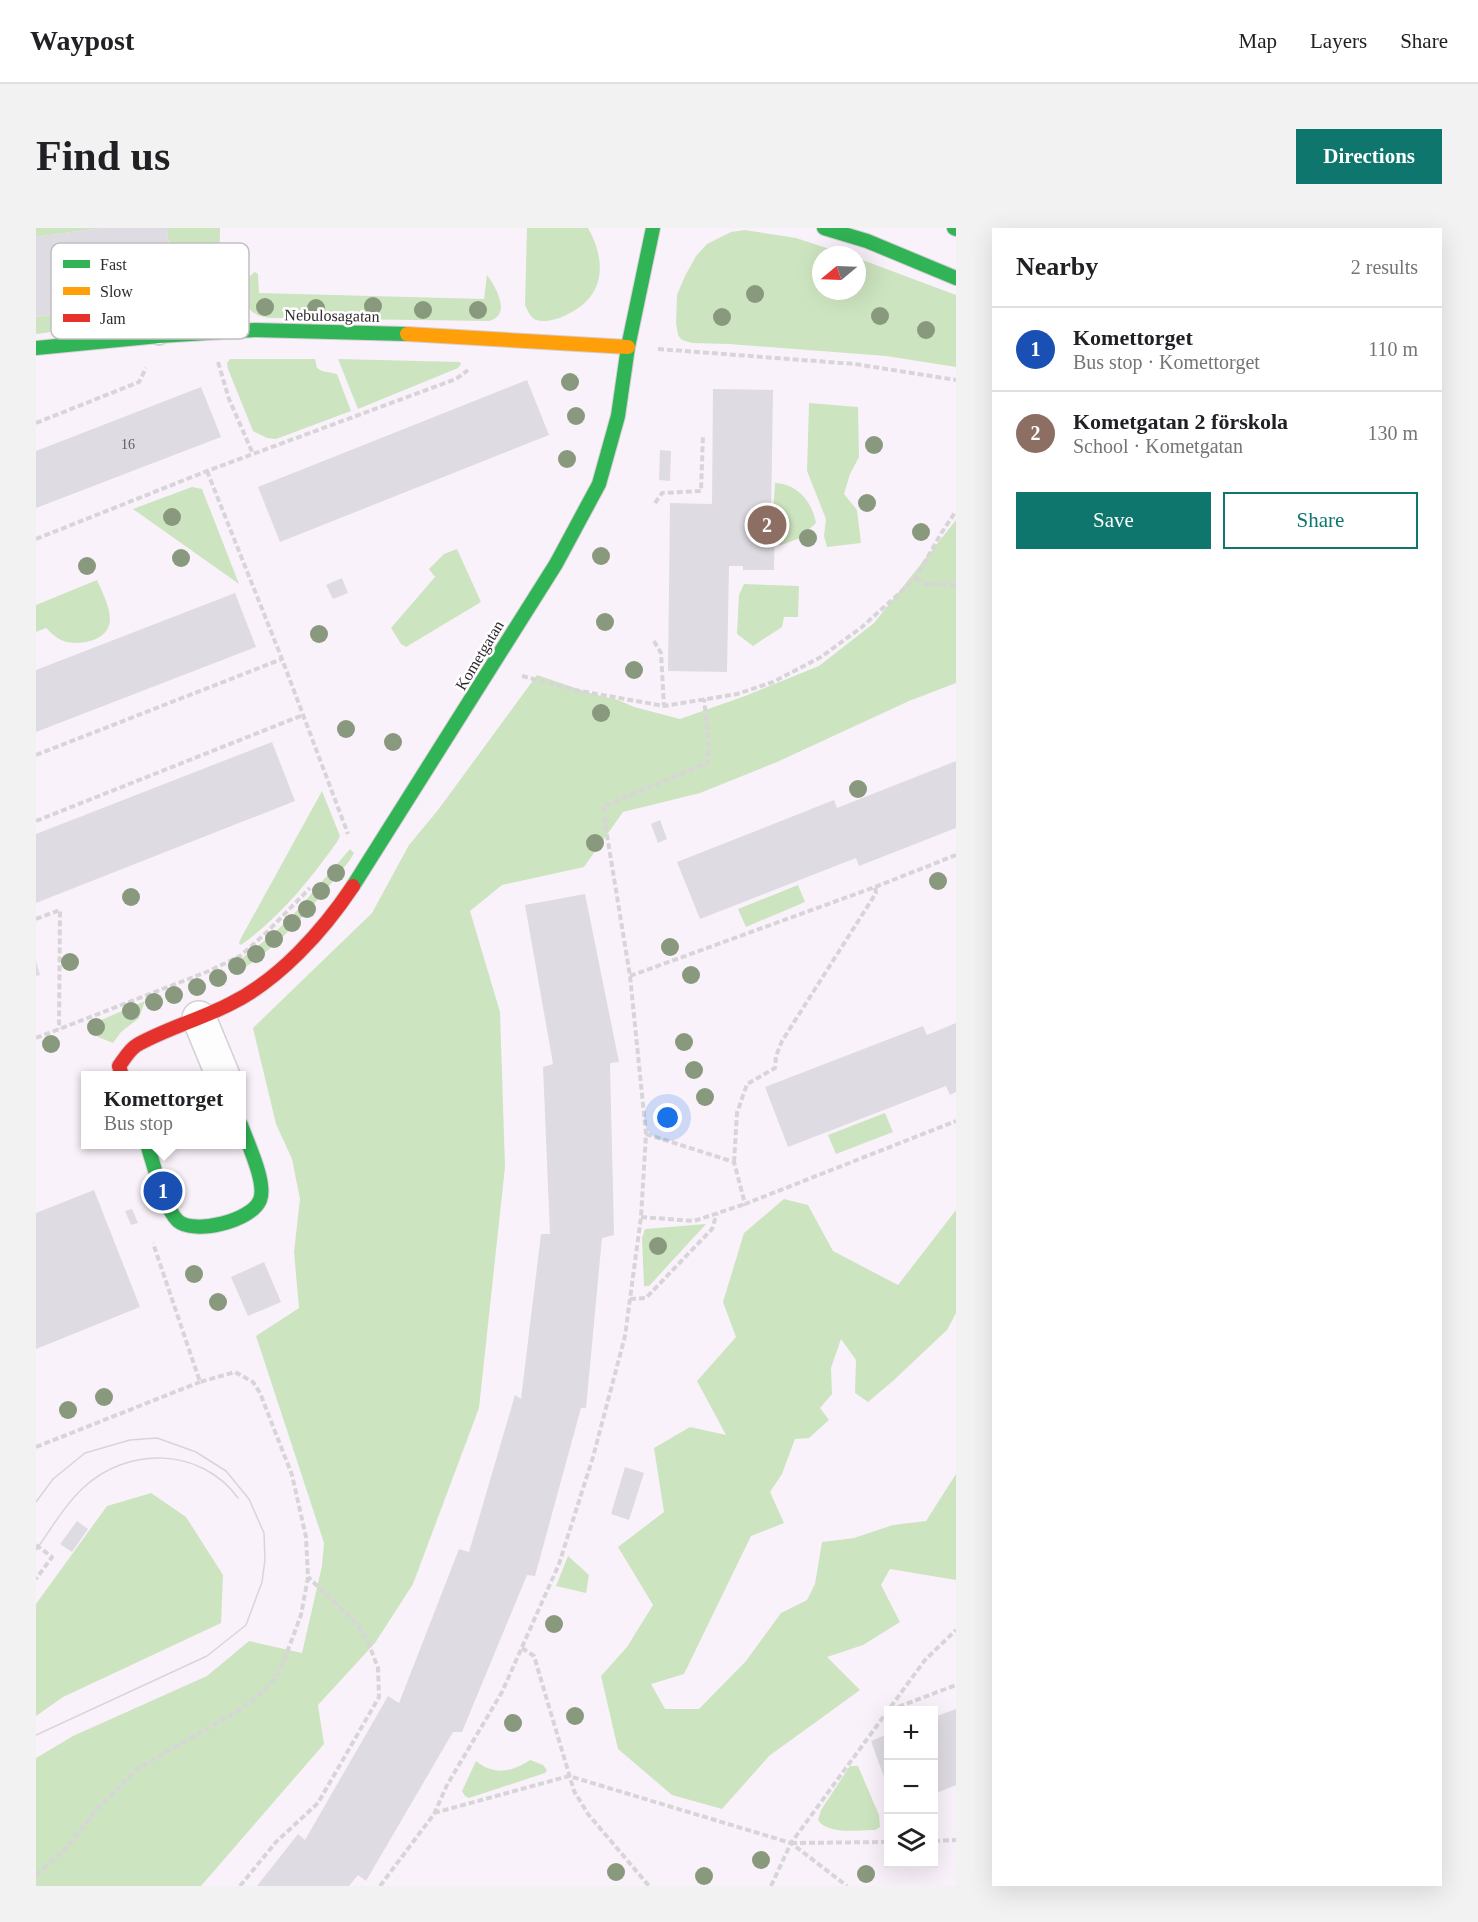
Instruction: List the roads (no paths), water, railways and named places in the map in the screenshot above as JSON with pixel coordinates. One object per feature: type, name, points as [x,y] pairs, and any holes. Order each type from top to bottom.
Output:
[{"type":"street","name":"Kometgatan","points":[[120,1071],[119,1066],[135,1046],[231,1004],[257,989],[332,918],[494,664],[556,564],[599,484],[618,416],[628,347],[653,228]]},
{"type":"street","points":[[824,228],[867,241],[956,278]]},
{"type":"street","name":"Nebulosagatan","points":[[249,330],[478,337],[628,347]]},
{"type":"street","name":"Nebulosagatan","points":[[36,348],[127,339]]},
{"type":"street","points":[[199,1017],[221,1071]]},
{"type":"street","points":[[149,1149],[163,1191],[177,1221],[188,1227],[204,1228],[246,1215],[259,1202],[261,1187],[246,1140]]},
{"type":"tram line","points":[[36,1502],[53,1479],[85,1453],[130,1440],[157,1438],[196,1452],[226,1471],[249,1499],[264,1533],[265,1560],[262,1582],[246,1625],[207,1656],[36,1735]]},
{"type":"tram line","points":[[36,1550],[64,1510],[83,1488],[101,1474],[142,1459],[163,1458],[184,1461],[204,1469],[223,1481],[238,1498]]},
{"type":"place","name":"Kometgatan 2 förskola","points":[[767,525]]},
{"type":"place","name":"Komettorget","points":[[163,1191]]}]
